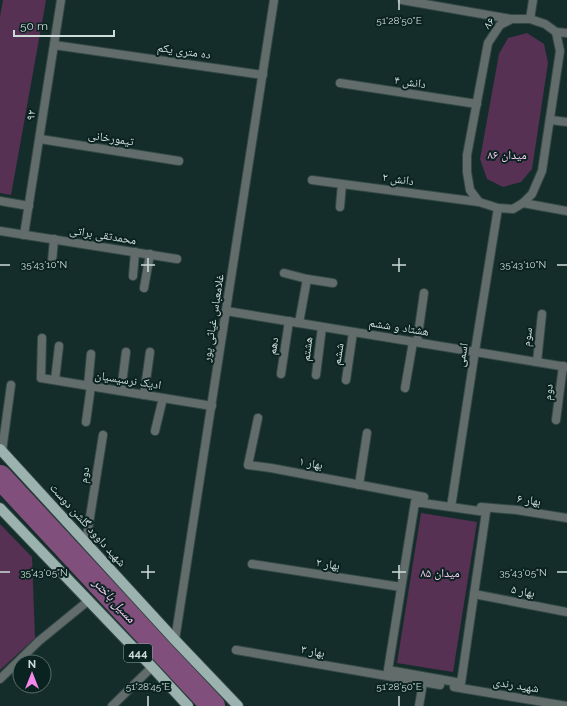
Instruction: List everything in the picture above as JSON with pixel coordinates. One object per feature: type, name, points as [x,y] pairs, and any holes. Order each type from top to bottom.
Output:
[{"type":"main road","name":"شهید داوود گلشن دوست","points":[[1,450],[175,640],[238,706]]},
{"type":"main road","name":"444","points":[[0,508],[188,706]]},
{"type":"street","name":"۹۲","points":[[24,234],[61,0]]},
{"type":"street","name":"غلامعباس غیاثی پور","points":[[175,640],[274,0]]},
{"type":"street","points":[[405,0],[512,20]]},
{"type":"street","points":[[530,19],[533,0]]},
{"type":"street","name":"۸۶","points":[[479,202],[470,190],[467,172],[467,156],[488,43],[500,25],[512,20],[530,19],[545,24],[556,32]]},
{"type":"street","points":[[479,202],[498,208],[513,209],[524,203],[532,194],[542,171],[550,120],[560,51],[556,32],[567,33]]},
{"type":"street","name":"ده متری یکم","points":[[54,44],[263,75]]},
{"type":"street","name":"دانش ۴","points":[[340,83],[477,104]]},
{"type":"street","points":[[550,120],[567,122]]},
{"type":"street","name":"تیمورخانی","points":[[40,139],[179,161]]},
{"type":"street","name":"دانش ۲","points":[[312,180],[479,202]]},
{"type":"street","points":[[340,207],[342,184]]},
{"type":"street","points":[[0,201],[29,206]]},
{"type":"street","points":[[524,203],[567,211]]},
{"type":"street","name":"اسمی","points":[[451,504],[498,208]]},
{"type":"street","name":"محمدتقی براتی","points":[[0,231],[177,259]]},
{"type":"street","points":[[52,262],[54,239]]},
{"type":"street","points":[[133,276],[135,252]]},
{"type":"street","points":[[144,288],[150,254]]},
{"type":"street","points":[[284,273],[307,279],[333,283]]},
{"type":"street","points":[[299,323],[307,279]]},
{"type":"street","points":[[405,388],[424,293]]},
{"type":"street","name":"هشتاد و ششم","points":[[226,311],[565,366]]},
{"type":"street","name":"سوم","points":[[537,362],[542,314]]},
{"type":"street","name":"دهم","points":[[281,374],[289,321]]},
{"type":"street","name":"هشتم","points":[[316,374],[322,327]]},
{"type":"street","name":"ششم","points":[[346,380],[354,332]]},
{"type":"street","name":"ادیک نرسیسیان","points":[[42,338],[41,378],[212,406]]},
{"type":"street","points":[[54,380],[59,346]]},
{"type":"street","points":[[121,391],[126,352]]},
{"type":"street","points":[[144,395],[150,352]]},
{"type":"street","points":[[86,422],[91,354]]},
{"type":"street","name":"دوم","points":[[556,420],[565,366]]},
{"type":"street","points":[[1,450],[11,385]]},
{"type":"street","points":[[155,431],[163,398]]},
{"type":"street","name":"بهار ۱","points":[[258,418],[248,465],[272,468],[451,504]]},
{"type":"street","points":[[359,485],[367,433]]},
{"type":"street","name":"دوم","points":[[86,542],[103,435]]},
{"type":"street","points":[[415,502],[451,504],[486,512],[461,683],[424,679],[388,670],[415,502]]},
{"type":"street","name":"بهار ۶","points":[[451,504],[517,510],[567,518]]},
{"type":"street","name":"بهار ۲","points":[[252,564],[401,587]]},
{"type":"street","name":"بهار ۵","points":[[474,594],[567,612]]},
{"type":"street","points":[[0,679],[39,641],[88,601]]},
{"type":"street","name":"بهار ۳","points":[[236,650],[387,676],[424,679]]},
{"type":"street","points":[[112,706],[152,667]]},
{"type":"street","points":[[419,706],[424,679]]},
{"type":"street","name":"شهید رندی","points":[[424,679],[460,688],[542,704],[567,706]]},
{"type":"green space","points":[[3,0],[46,0],[11,195],[0,193],[0,17]]},
{"type":"green space","name":"میدان ۸۶","points":[[527,33],[544,44],[548,63],[532,169],[521,182],[503,187],[487,179],[480,159],[499,54],[508,38]]},
{"type":"green space","name":"میدان ۸۵","points":[[421,513],[477,522],[453,672],[397,663]]},
{"type":"green space","points":[[0,524],[32,557],[35,638],[18,654],[12,654],[12,659],[0,670]]},
{"type":"waterway","name":"مسیل باختر","points":[[0,477],[213,706]]}]
